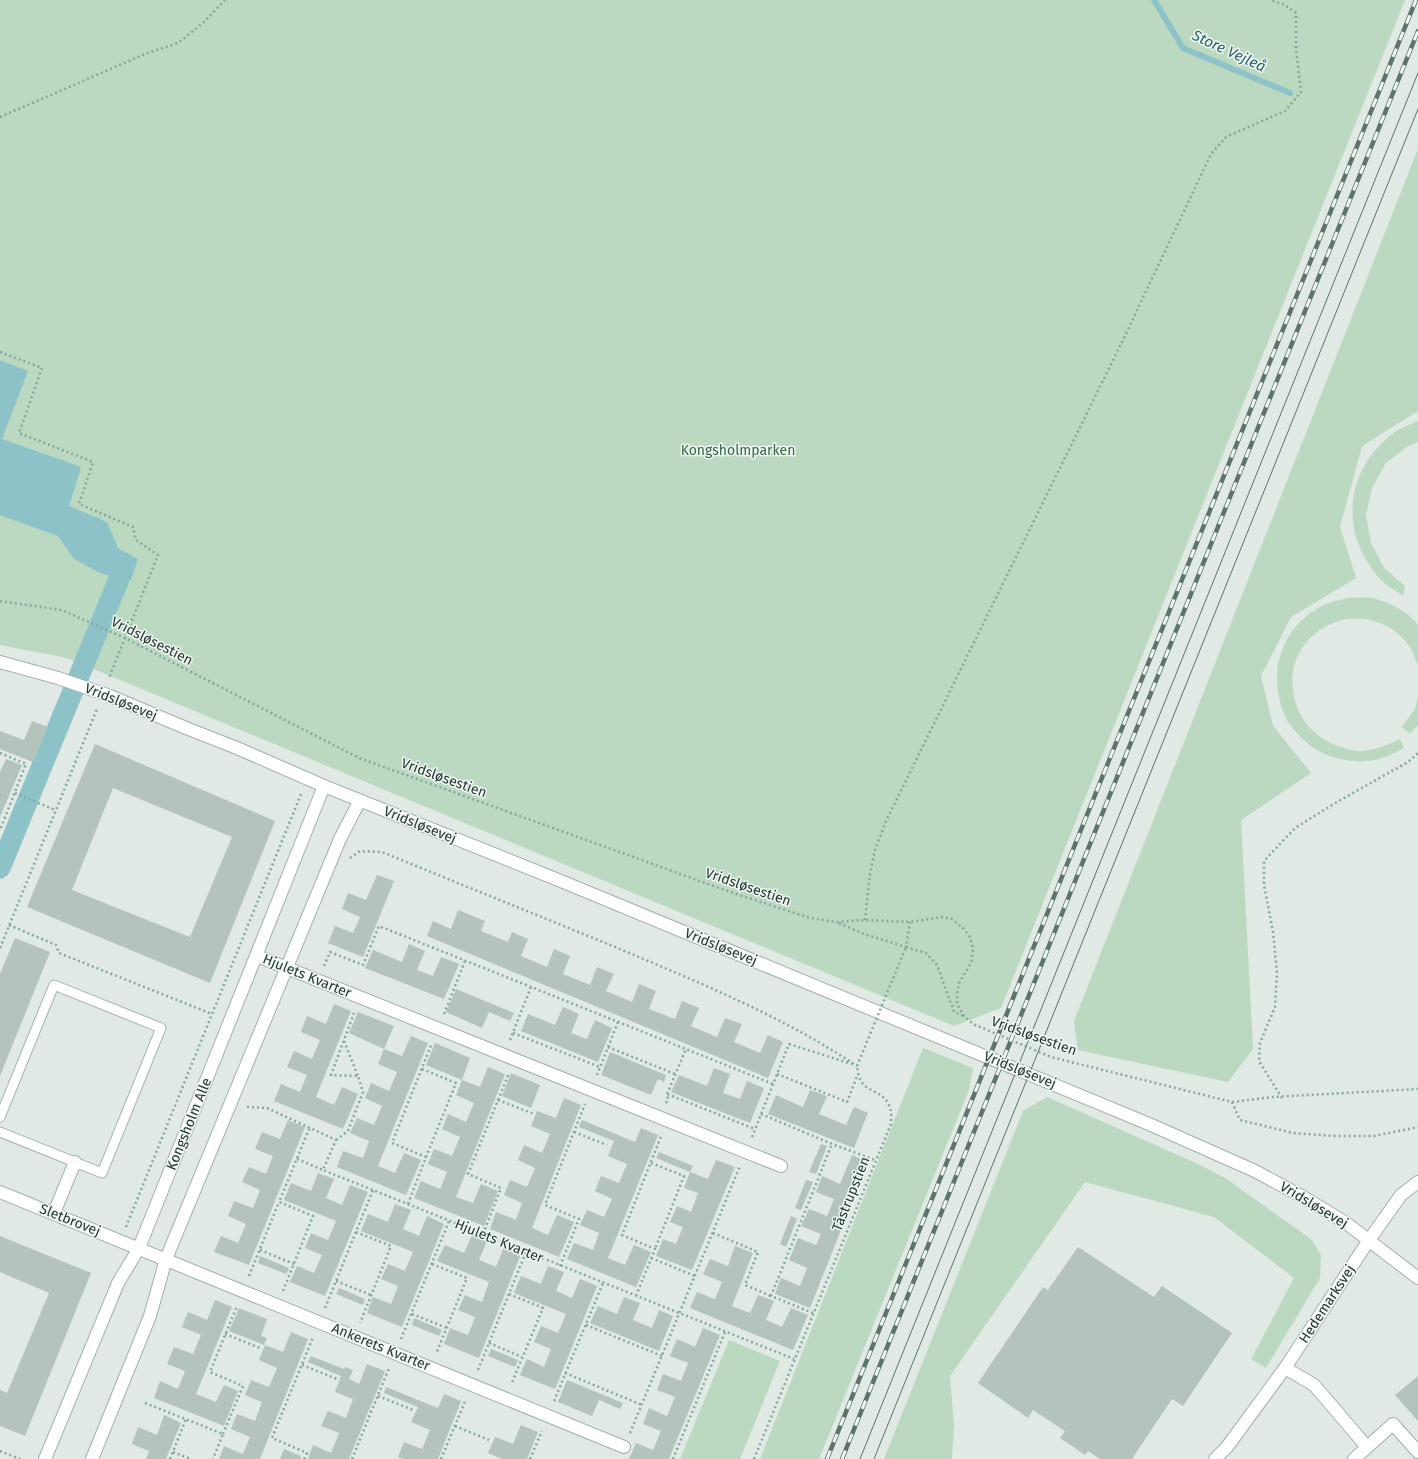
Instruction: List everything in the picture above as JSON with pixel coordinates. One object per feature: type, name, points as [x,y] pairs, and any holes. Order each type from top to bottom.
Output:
[{"type":"street","name":"Vridsløsevej","points":[[0,662],[58,678],[110,696],[324,786],[556,878],[1150,1124],[1255,1171],[1303,1197],[1346,1223],[1418,1278]]},
{"type":"street","name":"Kongsholm Alle","points":[[45,1459],[118,1283],[139,1248],[324,786]]},
{"type":"street","points":[[92,1459],[150,1316],[166,1259],[340,839],[360,800]]},
{"type":"street","name":"Hjulets Kvarter","points":[[257,956],[781,1166]]},
{"type":"street","points":[[54,1214],[75,1162]]},
{"type":"street","name":"Hedemarksvej","points":[[1215,1459],[1227,1447],[1285,1368],[1369,1240],[1401,1195],[1418,1182]]},
{"type":"street","name":"Sletbrovej","points":[[0,1192],[139,1248]]},
{"type":"street","name":"Ankerets Kvarter","points":[[139,1248],[624,1447]]},
{"type":"street","points":[[1285,1368],[1314,1385],[1367,1447]]},
{"type":"street","points":[[1354,1459],[1394,1424],[1418,1452]]},
{"type":"lane","points":[[0,1117],[54,985],[161,1028],[102,1173],[0,1132]]},
{"type":"path","points":[[0,117],[145,54],[178,43],[204,23],[225,0]]},
{"type":"path","points":[[865,920],[870,874],[875,850],[886,821],[1118,349],[1211,154],[1226,137],[1285,111],[1301,92],[1296,49],[1296,13],[1285,5],[1271,0]]},
{"type":"path","points":[[1285,5],[1286,0]]},
{"type":"path","points":[[0,352],[42,368],[18,433],[93,462],[79,504],[133,527],[136,540],[158,555],[108,681]]},
{"type":"path","name":"Vridsløsestien","points":[[0,601],[62,610],[125,638],[359,758],[733,893],[810,918],[838,922],[865,920],[910,922],[942,918],[952,920],[963,928],[970,936],[973,949],[971,963],[959,983],[957,994],[957,1004],[964,1016],[973,1024],[1051,1057],[1232,1102],[1418,1089]]},
{"type":"path","points":[[0,948],[99,703]]},
{"type":"path","points":[[0,753],[26,764],[16,793],[0,830]]},
{"type":"path","points":[[1282,1098],[1259,1061],[1260,1043],[1275,1007],[1278,973],[1273,932],[1264,885],[1264,861],[1295,828],[1336,802],[1408,762],[1418,753]]},
{"type":"path","points":[[120,1240],[307,778]]},
{"type":"path","points":[[16,793],[55,810]]},
{"type":"path","points":[[349,859],[360,851],[382,852],[676,973],[741,1002],[827,1046],[857,1066]]},
{"type":"path","points":[[838,922],[864,934],[926,953],[937,965],[954,1012],[964,1016]]},
{"type":"path","points":[[777,1074],[847,1102],[858,1074],[857,1066],[906,947],[910,922]]},
{"type":"path","points":[[9,925],[56,945],[59,953],[212,1014]]},
{"type":"path","points":[[318,981],[330,952],[363,966],[379,926],[773,1084]]},
{"type":"path","points":[[426,1157],[392,1143],[465,961]]},
{"type":"path","points":[[483,1234],[501,1188],[468,1174],[498,1100],[509,1057],[513,1032],[531,987]]},
{"type":"path","points":[[358,1076],[331,1075],[360,998]]},
{"type":"path","points":[[560,1266],[579,1218],[545,1205],[618,1022]]},
{"type":"path","points":[[513,1032],[600,1067]]},
{"type":"path","points":[[323,1170],[336,1140],[348,1131],[363,1092],[344,1041]]},
{"type":"path","points":[[624,1447],[680,1314],[789,1044],[857,1066]]},
{"type":"path","points":[[608,1047],[675,1074]]},
{"type":"path","points":[[655,1249],[622,1235],[651,1163],[664,1120],[668,1099],[667,1094],[686,1049]]},
{"type":"path","points":[[408,1204],[456,1083],[422,1069]]},
{"type":"path","name":"Tåstrupstien","points":[[754,1459],[891,1124],[891,1109],[888,1102],[881,1094],[864,1086],[858,1074]]},
{"type":"path","points":[[667,1094],[755,1129]]},
{"type":"path","points":[[498,1100],[534,1114]]},
{"type":"path","points":[[1232,1102],[1240,1120],[1293,1133],[1334,1136],[1374,1136],[1418,1127]]},
{"type":"path","points":[[247,1107],[267,1108],[336,1140]]},
{"type":"path","points":[[761,1114],[832,1144],[875,1160]]},
{"type":"path","points":[[213,1459],[243,1386],[210,1372],[310,1127]]},
{"type":"path","points":[[574,1132],[607,1145]]},
{"type":"path","points":[[771,1296],[832,1144]]},
{"type":"path","name":"Hjulets Kvarter","points":[[297,1159],[794,1359]]},
{"type":"path","points":[[636,1296],[684,1176],[651,1163]]},
{"type":"path","points":[[277,1305],[313,1216],[279,1202]]},
{"type":"path","points":[[354,1336],[391,1246],[356,1232]]},
{"type":"path","points":[[713,1233],[758,1252],[744,1285],[813,1313]]},
{"type":"path","points":[[260,1250],[294,1264]]},
{"type":"path","points":[[441,1459],[526,1252]]},
{"type":"path","points":[[652,1258],[695,1276]]},
{"type":"path","points":[[430,1367],[467,1278],[432,1264]]},
{"type":"path","points":[[336,1281],[371,1296]]},
{"type":"path","points":[[530,1459],[603,1283]]},
{"type":"path","points":[[506,1398],[543,1308],[509,1294]]},
{"type":"path","points":[[412,1314],[447,1328]]},
{"type":"path","points":[[586,1325],[662,1356]]},
{"type":"path","points":[[673,1459],[725,1332]]},
{"type":"path","points":[[225,1334],[260,1348]]},
{"type":"path","points":[[489,1343],[522,1357]]},
{"type":"path","points":[[302,1365],[337,1379]]},
{"type":"path","points":[[565,1373],[642,1404]]},
{"type":"path","points":[[378,1396],[413,1410]]},
{"type":"path","points":[[145,1403],[223,1434]]},
{"type":"path","points":[[170,1459],[186,1420]]},
{"type":"path","points":[[455,1426],[489,1440]]},
{"type":"path","points":[[0,1451],[20,1459]]},
{"type":"path","points":[[173,1452],[191,1459]]},
{"type":"green space","name":"Kongsholmparken","points":[[0,0],[1405,0],[1001,1008],[954,1026],[67,658],[0,645]]},
{"type":"green space","points":[[1418,149],[1418,411],[1362,446],[1340,527],[1356,578],[1291,617],[1261,676],[1273,726],[1311,773],[1241,820],[1253,1049],[1228,1082],[1078,1050],[1074,1021]]},
{"type":"green space","points":[[1418,421],[1418,442],[1408,446],[1386,463],[1372,488],[1366,515],[1371,543],[1384,568],[1405,586],[1403,596],[1377,576],[1365,558],[1357,540],[1353,521],[1353,502],[1357,484],[1364,466],[1376,450],[1391,435]]},
{"type":"green space","points":[[1347,598],[1378,599],[1391,604],[1409,616],[1418,625],[1418,665],[1412,650],[1395,631],[1384,624],[1358,618],[1343,620],[1323,628],[1307,642],[1297,658],[1293,676],[1294,695],[1300,712],[1310,728],[1326,740],[1356,751],[1379,748],[1400,739],[1404,748],[1388,756],[1367,761],[1344,760],[1333,757],[1323,753],[1304,740],[1287,720],[1281,704],[1278,688],[1277,672],[1280,656],[1286,641],[1295,628],[1306,616],[1323,605]]},
{"type":"green space","points":[[1418,696],[1418,725],[1410,734],[1402,727],[1415,709]]},
{"type":"green space","points":[[923,1048],[973,1068],[969,1090],[819,1459],[760,1459]]},
{"type":"green space","points":[[1047,1097],[1200,1165],[1225,1178],[1311,1239],[1321,1255],[1320,1278],[1266,1368],[1251,1359],[1294,1278],[1214,1217],[1085,1182],[950,1376],[954,1425],[952,1459],[884,1459],[1023,1111]]},
{"type":"green space","points":[[729,1340],[780,1361],[740,1459],[680,1459]]},
{"type":"water","points":[[0,360],[28,371],[2,439],[81,467],[69,506],[107,522],[118,548],[138,559],[131,580],[119,579],[98,572],[74,559],[58,536],[0,515]]},
{"type":"building","points":[[32,721],[48,727],[33,762],[0,749],[0,731],[24,740]]},
{"type":"building","points":[[95,744],[275,821],[210,983],[27,907]],"holes":[[[113,788],[232,837],[190,937],[72,890]]]},
{"type":"building","points":[[6,759],[22,765],[0,817],[0,772]]},
{"type":"building","points":[[377,875],[394,881],[363,957],[328,943],[335,926],[353,933],[360,917],[342,909],[348,893],[366,900]]},
{"type":"building","points":[[458,910],[485,921],[481,931],[508,942],[512,932],[528,939],[521,956],[547,967],[554,949],[570,956],[563,974],[590,985],[597,967],[614,974],[606,991],[632,1002],[639,984],[656,991],[649,1009],[675,1019],[682,1001],[699,1008],[691,1026],[717,1037],[725,1018],[742,1024],[734,1042],[760,1053],[768,1035],[783,1042],[768,1078],[427,936],[433,921],[451,929]]},
{"type":"building","points":[[15,938],[50,952],[0,1076],[0,974]]},
{"type":"building","points":[[409,944],[425,951],[417,970],[433,976],[441,957],[459,964],[444,999],[365,968],[373,950],[402,962]]},
{"type":"building","points":[[456,989],[514,1013],[510,1021],[489,1012],[482,1028],[446,1012]]},
{"type":"building","points":[[334,1004],[351,1011],[316,1097],[334,1105],[342,1087],[358,1094],[343,1129],[274,1101],[281,1084],[300,1092],[307,1075],[287,1067],[294,1051],[312,1059],[320,1040],[301,1032],[307,1016],[326,1024]]},
{"type":"building","points":[[563,1007],[579,1014],[571,1033],[587,1039],[595,1020],[612,1028],[598,1062],[521,1031],[528,1014],[555,1025]]},
{"type":"building","points":[[358,1012],[394,1026],[384,1049],[349,1033]]},
{"type":"building","points":[[411,1036],[428,1043],[378,1166],[395,1173],[404,1153],[421,1160],[406,1195],[337,1167],[343,1151],[363,1158],[369,1141],[350,1133],[357,1118],[374,1125],[382,1106],[365,1098],[371,1083],[389,1091],[397,1072],[378,1064],[384,1049],[402,1056]]},
{"type":"building","points":[[435,1043],[470,1058],[462,1080],[426,1065]]},
{"type":"building","points":[[610,1052],[666,1075],[664,1082],[658,1079],[651,1095],[601,1075]]},
{"type":"building","points":[[488,1067],[505,1074],[456,1197],[473,1203],[481,1184],[498,1191],[484,1226],[414,1198],[421,1181],[440,1189],[447,1172],[428,1164],[434,1149],[452,1156],[460,1137],[442,1129],[448,1114],[466,1122],[474,1103],[456,1095],[462,1080],[480,1087]]},
{"type":"building","points":[[714,1068],[730,1074],[723,1093],[740,1099],[747,1081],[764,1088],[750,1123],[671,1092],[679,1075],[707,1086]]},
{"type":"building","points":[[511,1073],[540,1085],[531,1108],[502,1096]]},
{"type":"building","points":[[810,1090],[827,1096],[819,1114],[846,1125],[854,1107],[868,1113],[854,1148],[768,1114],[776,1095],[803,1107]]},
{"type":"building","points":[[564,1098],[581,1105],[532,1228],[548,1235],[557,1215],[574,1222],[559,1257],[490,1229],[496,1212],[516,1220],[522,1203],[504,1195],[510,1180],[527,1187],[535,1168],[518,1160],[524,1145],[542,1153],[550,1134],[531,1126],[537,1111],[556,1118]]},
{"type":"building","points":[[288,1120],[305,1127],[249,1265],[214,1252],[221,1236],[238,1243],[246,1224],[228,1216],[234,1201],[253,1208],[260,1190],[242,1182],[249,1167],[266,1174],[273,1156],[255,1149],[262,1132],[280,1139]]},
{"type":"building","points":[[582,1120],[635,1142],[641,1128],[658,1135],[608,1258],[625,1265],[634,1245],[651,1252],[636,1287],[567,1259],[574,1243],[593,1250],[599,1233],[580,1225],[587,1210],[604,1217],[612,1199],[595,1191],[601,1176],[619,1183],[627,1164],[608,1156],[614,1141],[579,1127]]},
{"type":"building","points":[[821,1144],[827,1146],[816,1174],[809,1172]]},
{"type":"building","points":[[659,1152],[693,1166],[690,1172],[656,1158]]},
{"type":"building","points":[[852,1155],[868,1162],[810,1308],[775,1294],[781,1278],[800,1286],[807,1268],[789,1260],[798,1238],[816,1245],[821,1234],[801,1226],[809,1209],[827,1216],[834,1199],[816,1192],[822,1176],[840,1184]]},
{"type":"building","points":[[716,1160],[735,1167],[692,1270],[656,1256],[663,1239],[676,1244],[683,1227],[670,1222],[677,1206],[691,1212],[698,1193],[684,1188],[690,1172],[708,1179]]},
{"type":"building","points":[[318,1173],[334,1179],[326,1198],[342,1205],[350,1185],[368,1192],[325,1296],[290,1282],[297,1266],[314,1273],[322,1255],[305,1248],[311,1233],[328,1240],[336,1221],[284,1200],[291,1183],[311,1191]]},
{"type":"building","points":[[806,1180],[813,1182],[801,1210],[795,1208]]},
{"type":"building","points":[[395,1204],[411,1210],[403,1229],[419,1236],[427,1216],[444,1224],[402,1327],[367,1313],[373,1297],[391,1304],[398,1286],[381,1279],[388,1264],[405,1271],[413,1252],[361,1231],[368,1214],[388,1222]]},
{"type":"building","points":[[791,1216],[797,1219],[786,1247],[780,1244]]},
{"type":"building","points":[[472,1235],[487,1241],[479,1260],[496,1267],[504,1247],[521,1254],[479,1358],[444,1344],[450,1328],[468,1335],[475,1317],[458,1310],[465,1295],[482,1302],[489,1282],[437,1261],[445,1245],[464,1253]]},
{"type":"building","points":[[0,1236],[91,1273],[25,1436],[0,1426],[0,1390],[7,1393],[49,1293],[0,1272]]},
{"type":"building","points":[[735,1246],[753,1253],[732,1306],[750,1313],[758,1295],[774,1301],[766,1320],[782,1327],[791,1308],[808,1315],[793,1350],[690,1308],[697,1292],[715,1299],[722,1282],[703,1274],[710,1259],[728,1266]]},
{"type":"building","points":[[1078,1247],[1154,1297],[1162,1286],[1232,1333],[1183,1406],[1172,1399],[1132,1459],[1100,1459],[1088,1451],[1085,1455],[1060,1438],[1065,1431],[1033,1410],[1028,1418],[978,1383],[1043,1287],[1048,1290]]},
{"type":"building","points":[[260,1256],[289,1268],[286,1274],[258,1263]]},
{"type":"building","points":[[548,1266],[564,1272],[556,1291],[572,1298],[580,1279],[597,1286],[555,1389],[520,1375],[527,1359],[544,1367],[551,1349],[534,1342],[541,1326],[558,1333],[566,1314],[514,1293],[521,1276],[541,1284]]},
{"type":"building","points":[[339,1288],[365,1299],[363,1305],[336,1294]]},
{"type":"building","points":[[624,1297],[640,1303],[633,1320],[652,1328],[659,1310],[673,1316],[659,1351],[590,1323],[598,1306],[617,1314]]},
{"type":"building","points":[[215,1300],[232,1307],[196,1394],[216,1402],[224,1385],[238,1391],[224,1426],[154,1398],[160,1381],[178,1389],[185,1371],[167,1364],[174,1347],[193,1354],[201,1335],[182,1327],[188,1312],[207,1320]]},
{"type":"building","points":[[239,1308],[267,1319],[261,1336],[267,1338],[264,1345],[229,1331]]},
{"type":"building","points":[[414,1318],[442,1330],[439,1336],[412,1325]]},
{"type":"building","points":[[703,1328],[720,1335],[669,1459],[629,1459],[636,1443],[653,1450],[661,1431],[643,1424],[649,1408],[667,1416],[675,1397],[657,1390],[663,1374],[681,1381],[688,1363],[670,1356],[677,1339],[695,1347]]},
{"type":"building","points":[[291,1332],[308,1339],[260,1459],[219,1459],[224,1446],[243,1454],[250,1437],[231,1429],[237,1414],[255,1421],[262,1402],[245,1395],[251,1380],[269,1387],[277,1368],[259,1360],[265,1345],[283,1352]]},
{"type":"building","points":[[491,1349],[518,1360],[515,1367],[488,1356]]},
{"type":"building","points":[[311,1356],[344,1369],[345,1367],[353,1370],[349,1379],[359,1384],[367,1364],[385,1371],[349,1459],[308,1459],[313,1445],[331,1453],[339,1433],[321,1426],[328,1411],[346,1418],[353,1399],[335,1392],[341,1376],[308,1362]]},
{"type":"building","points":[[1418,1376],[1418,1421],[1395,1395]]},
{"type":"building","points":[[567,1380],[623,1403],[620,1409],[599,1400],[592,1416],[558,1402]]},
{"type":"building","points":[[386,1387],[438,1408],[444,1394],[461,1401],[438,1459],[403,1459],[398,1457],[404,1442],[422,1449],[430,1430],[411,1422],[418,1407],[384,1393]]},
{"type":"building","points":[[164,1415],[181,1423],[166,1459],[146,1459],[149,1451],[132,1444],[138,1427],[157,1435]]},
{"type":"building","points":[[521,1425],[538,1432],[527,1459],[502,1459],[488,1453],[495,1437],[513,1444]]},
{"type":"building","points":[[284,1449],[301,1456],[300,1459],[280,1459]]},
{"type":"waterway","name":"Store Vejleå","points":[[1154,0],[1183,48],[1290,93]]},
{"type":"waterway","points":[[0,868],[119,579]]},
{"type":"tram line","points":[[860,1459],[1418,73]]},
{"type":"tram line","points":[[874,1459],[1418,109]]},
{"type":"railway","points":[[827,1459],[1416,0]]},
{"type":"railway","points":[[842,1459],[1418,31]]}]
